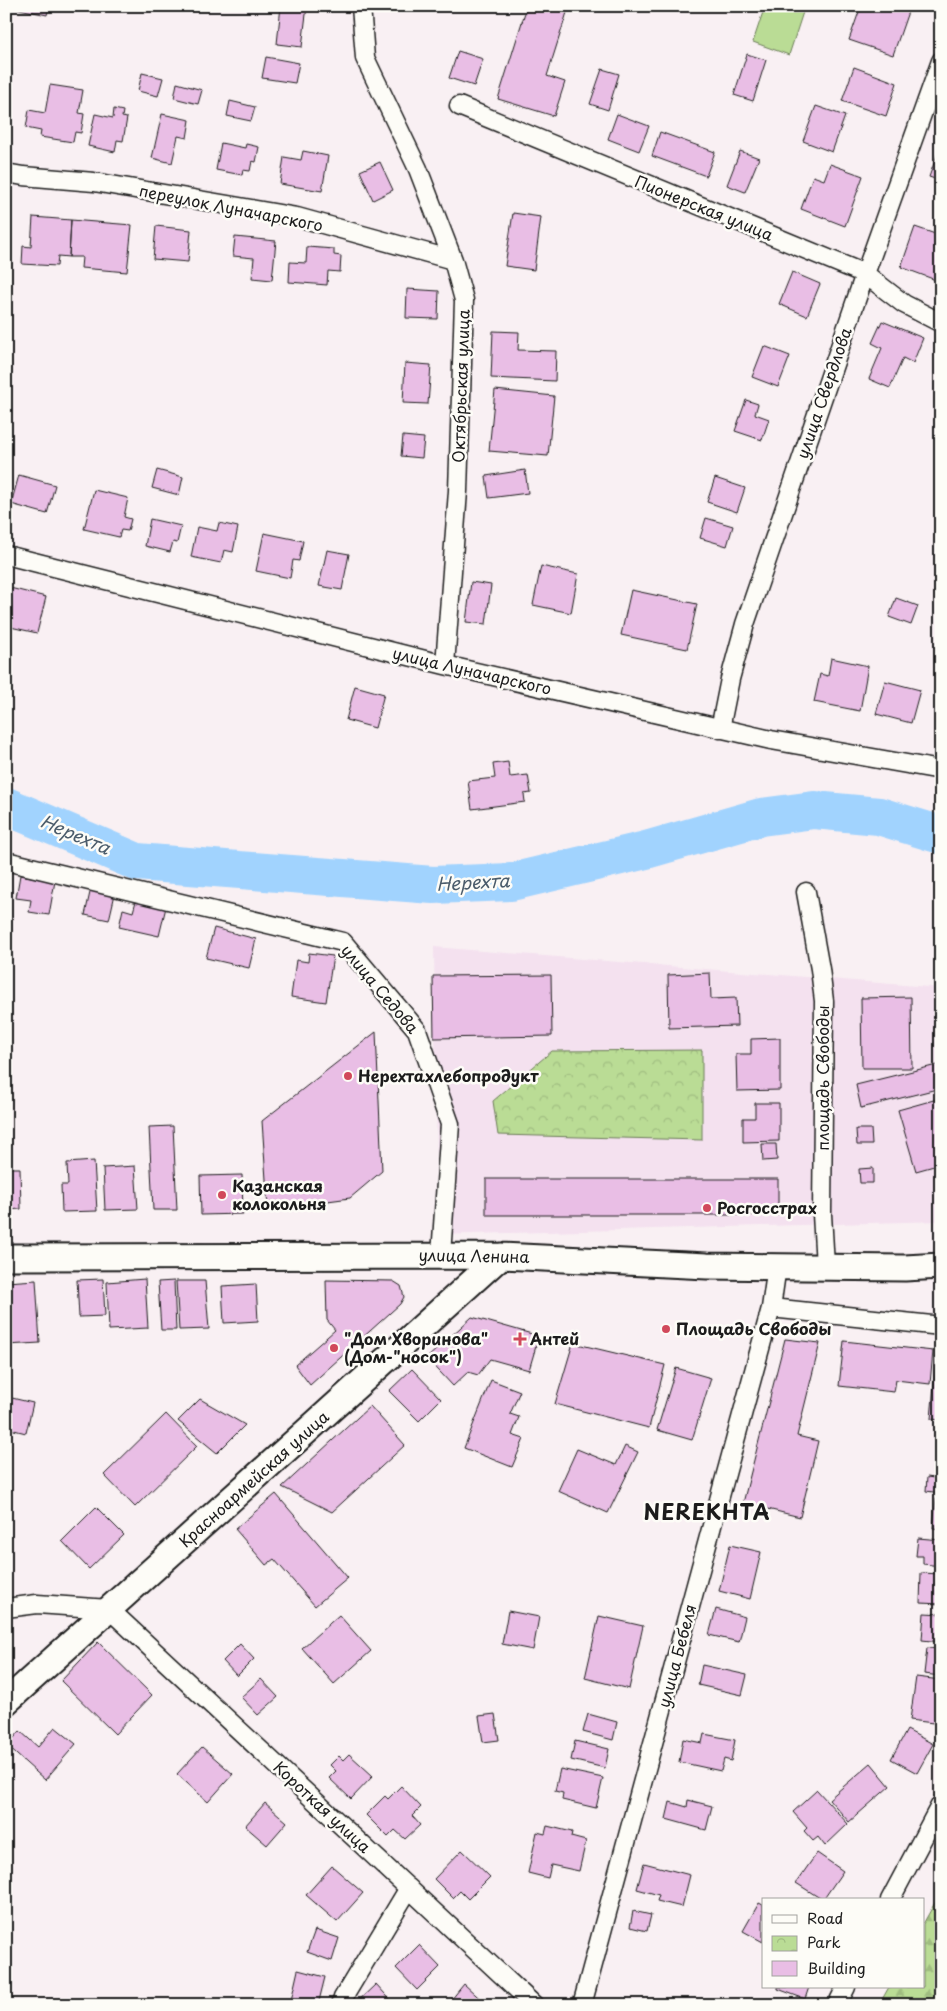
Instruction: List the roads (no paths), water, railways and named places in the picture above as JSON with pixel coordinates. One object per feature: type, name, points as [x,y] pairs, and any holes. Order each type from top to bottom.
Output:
[{"type":"main road","name":"улица Ленина","points":[[6,1257],[501,1256],[707,1266],[905,1268],[941,1266]]},
{"type":"main road","name":"Красноармейская улица","points":[[6,1702],[501,1256]]},
{"type":"street","name":"Октябрьская улица","points":[[361,6],[365,58],[418,169],[453,260],[464,300],[458,490],[445,665]]},
{"type":"street","name":"улица Свердлова","points":[[720,729],[730,679],[745,624],[865,274],[941,61]]},
{"type":"street","name":"Пионерская улица","points":[[459,106],[865,274],[904,304],[941,323]]},
{"type":"street","name":"переулок Луначарского","points":[[6,173],[94,182],[297,217],[453,260]]},
{"type":"street","name":"улица Луначарского","points":[[6,555],[445,665],[720,729],[941,770]]},
{"type":"street","name":"улица Седова","points":[[6,861],[343,942],[418,1030],[450,1124],[441,1256]]},
{"type":"street","name":"площадь Свободы","points":[[806,892],[824,1001],[822,1214],[825,1266]]},
{"type":"street","name":"улица Бебеля","points":[[582,2005],[772,1308],[777,1266]]},
{"type":"street","points":[[772,1308],[941,1326]]},
{"type":"street","points":[[6,1608],[38,1604],[109,1609]]},
{"type":"street","name":"Короткая улица","points":[[109,1609],[534,2005]]},
{"type":"street","points":[[891,1898],[941,1804]]},
{"type":"street","points":[[341,2005],[343,1998],[409,1888]]},
{"type":"street","points":[[837,2005],[846,1988]]},
{"type":"waterway","name":"Нерехта","points":[[6,806],[137,862],[433,885],[511,882],[646,850],[761,817],[814,810],[879,816],[941,835]]},
{"type":"place","name":"Нерехтахлебопродукт","points":[[348,1076]]},
{"type":"place","name":"Казанская колокольня","points":[[222,1195]]},
{"type":"place","name":"Росгосстрах","points":[[707,1208]]},
{"type":"place","name":"Площадь Свободы","points":[[666,1329]]},
{"type":"place","name":"Антей","points":[[520,1339]]},
{"type":"place","name":"\"Дом Хворинова\" (Дом-\"носок\")","points":[[334,1348]]},
{"type":"district","name":"NEREKHTA","points":[[707,1513]]}]
